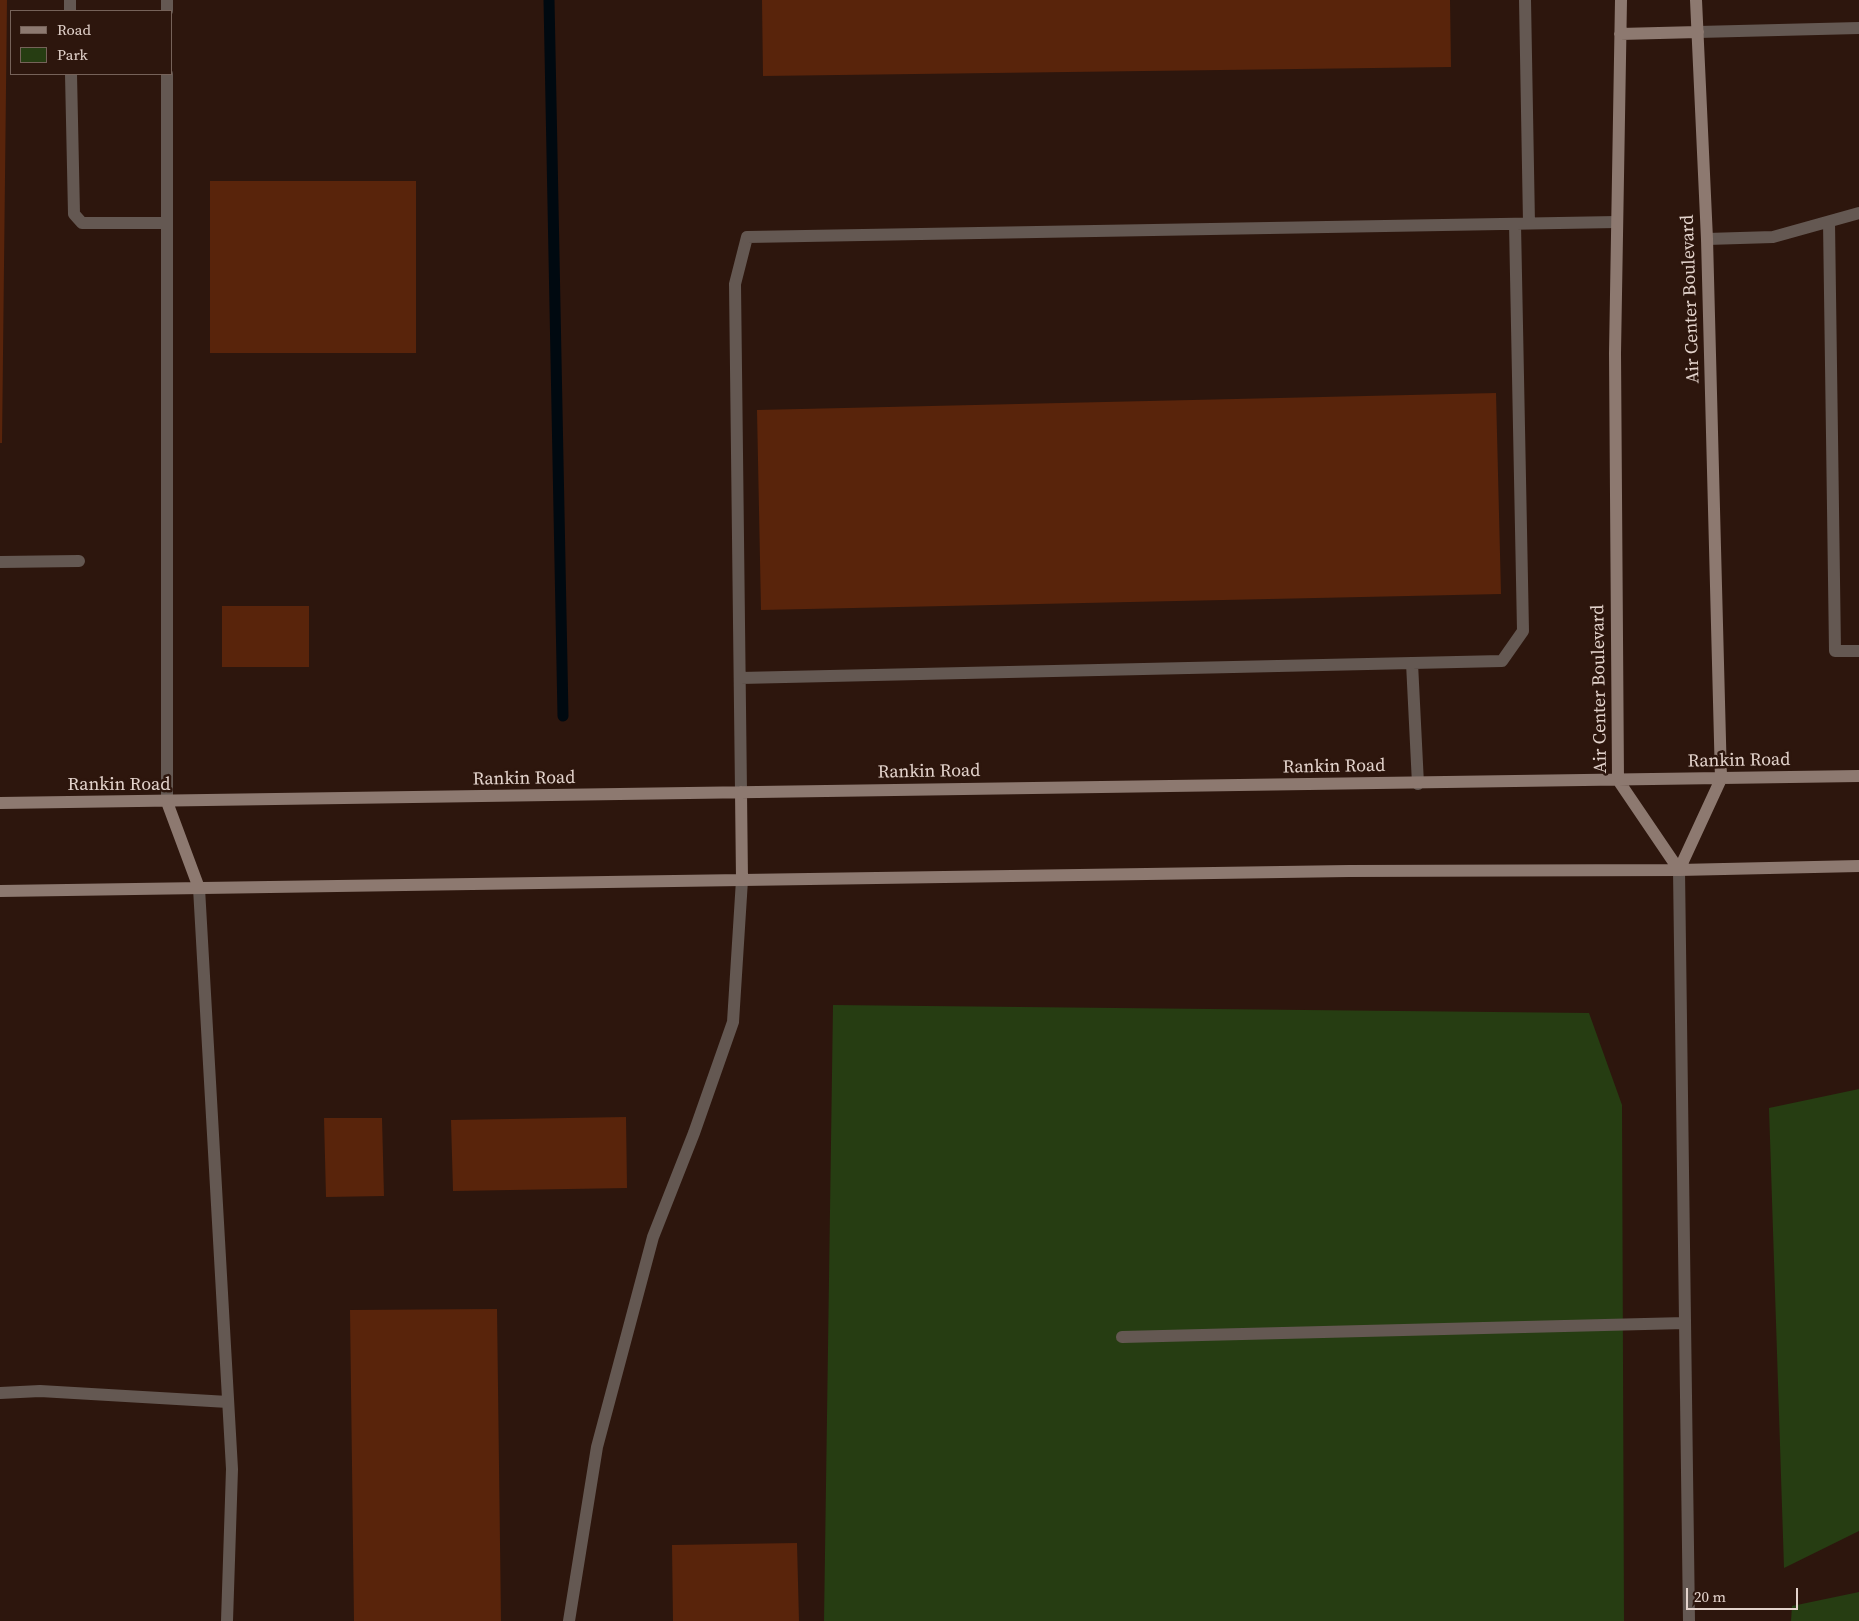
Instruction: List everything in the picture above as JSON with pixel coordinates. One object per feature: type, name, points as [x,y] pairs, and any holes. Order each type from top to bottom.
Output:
[{"type":"main road","name":"Air Center Boulevard","points":[[1621,0],[1615,363],[1618,780],[1679,870]]},
{"type":"main road","name":"Air Center Boulevard","points":[[1679,870],[1721,778],[1707,239],[1696,0]]},
{"type":"main road","points":[[1620,34],[1698,32]]},
{"type":"main road","name":"Rankin Road","points":[[0,804],[1859,776]]},
{"type":"main road","points":[[741,792],[742,880]]},
{"type":"main road","points":[[167,802],[199,888]]},
{"type":"main road","points":[[0,891],[1359,871],[1679,870],[1859,866]]},
{"type":"lane","points":[[1525,0],[1529,223]]},
{"type":"lane","points":[[1698,32],[1859,28]]},
{"type":"lane","points":[[71,75],[74,214],[82,223],[166,223]]},
{"type":"lane","points":[[166,75],[167,802]]},
{"type":"lane","points":[[1707,239],[1773,237],[1859,212]]},
{"type":"lane","points":[[741,792],[735,284],[747,237],[1617,222]]},
{"type":"lane","points":[[1829,222],[1834,651],[1859,650]]},
{"type":"lane","points":[[740,678],[1502,661],[1523,631],[1515,224]]},
{"type":"lane","points":[[0,562],[79,561]]},
{"type":"lane","points":[[1412,663],[1418,784]]},
{"type":"lane","points":[[1679,870],[1690,1621]]},
{"type":"lane","points":[[569,1621],[597,1448],[653,1237],[694,1133],[733,1022],[742,880]]},
{"type":"lane","points":[[199,888],[232,1469],[227,1621]]},
{"type":"lane","points":[[1122,1337],[1685,1323]]},
{"type":"lane","points":[[0,1393],[40,1391],[228,1402]]},
{"type":"green space","points":[[833,1005],[1589,1013],[1622,1105],[1624,1621],[824,1621]]},
{"type":"green space","points":[[1859,1089],[1859,1531],[1784,1568],[1769,1108]]},
{"type":"green space","points":[[1859,1592],[1859,1621],[1791,1621],[1792,1606]]},
{"type":"building","points":[[0,0],[7,0],[2,443],[0,443]]},
{"type":"building","points":[[762,0],[1450,0],[1451,67],[763,76]]},
{"type":"building","points":[[210,181],[416,181],[416,353],[210,353]]},
{"type":"building","points":[[1496,393],[1501,594],[761,610],[757,410]]},
{"type":"building","points":[[222,606],[309,606],[309,667],[222,667]]},
{"type":"building","points":[[626,1117],[627,1188],[453,1191],[451,1120]]},
{"type":"building","points":[[324,1118],[382,1118],[384,1196],[326,1197]]},
{"type":"building","points":[[497,1309],[501,1621],[354,1621],[350,1310]]},
{"type":"building","points":[[797,1543],[799,1621],[673,1621],[672,1545]]},
{"type":"waterway","points":[[549,0],[563,716]]}]
